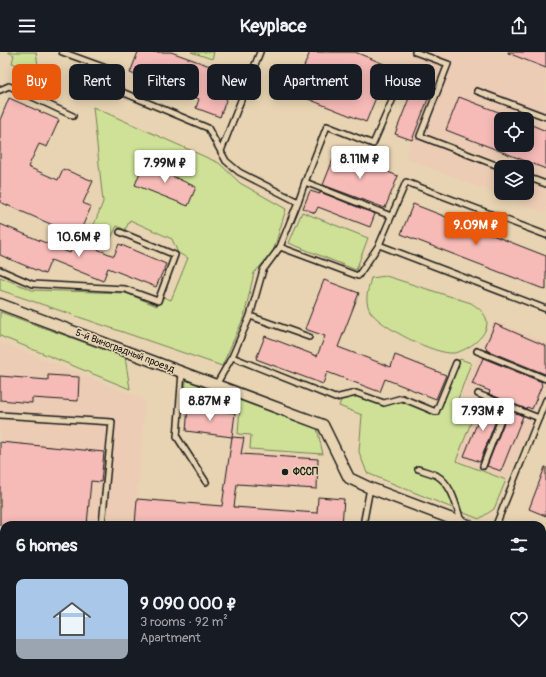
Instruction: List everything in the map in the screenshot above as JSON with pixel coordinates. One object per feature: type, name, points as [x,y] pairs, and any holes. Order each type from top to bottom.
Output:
[{"type":"street","name":"5-й Виноградный проезд","points":[[0,304],[323,425],[349,478],[370,488],[456,521]]},
{"type":"lane","points":[[62,52],[106,68],[122,92],[208,128],[226,161],[239,172],[298,202]]},
{"type":"lane","points":[[221,151],[260,52]]},
{"type":"lane","points":[[415,52],[448,64],[420,136],[494,164]]},
{"type":"lane","points":[[0,90],[9,86],[73,116]]},
{"type":"lane","points":[[477,91],[546,117]]},
{"type":"lane","points":[[216,385],[232,357],[250,316],[263,270],[280,247],[327,126],[373,144],[392,100]]},
{"type":"lane","points":[[534,180],[546,184]]},
{"type":"lane","points":[[305,182],[391,216]]},
{"type":"lane","points":[[280,247],[358,276],[379,245],[406,182],[546,235]]},
{"type":"lane","points":[[0,270],[32,284],[125,289],[158,301],[175,255],[120,232]]},
{"type":"lane","points":[[379,245],[546,309]]},
{"type":"lane","points":[[250,316],[309,337]]},
{"type":"lane","points":[[477,351],[546,379]]},
{"type":"lane","points":[[232,357],[335,398],[356,393],[384,403],[402,398],[436,412],[456,363]]},
{"type":"lane","points":[[182,372],[177,437],[206,482]]},
{"type":"lane","points":[[478,394],[539,418]]},
{"type":"lane","points":[[498,521],[546,400]]},
{"type":"lane","points":[[483,466],[506,406]]},
{"type":"lane","points":[[0,415],[112,422],[102,521]]},
{"type":"lane","points":[[418,468],[445,482],[463,521]]},
{"type":"lane","points":[[364,521],[370,488]]},
{"type":"shaded area","points":[[361,52],[546,52],[546,213],[513,200],[534,200],[534,160],[494,160],[494,193],[405,158],[428,100],[435,100],[435,64],[392,64]]},
{"type":"shaded area","points":[[494,320],[546,342],[546,388],[508,480],[457,459],[478,407],[460,399]]},
{"type":"shaded area","points":[[0,342],[145,400],[137,499],[316,513],[318,497],[344,499],[342,521],[0,521]]},
{"type":"green space","points":[[8,52],[36,52],[38,64],[12,63],[14,55]]},
{"type":"green space","points":[[191,52],[214,52],[212,59]]},
{"type":"green space","points":[[93,107],[219,163],[240,183],[286,209],[273,252],[254,273],[244,317],[222,366],[0,290],[0,277],[32,290],[126,293],[157,306],[161,296],[171,300],[188,258],[178,253],[172,239],[130,220],[125,230],[117,226],[110,240],[91,232],[103,202]]},
{"type":"green space","points":[[302,212],[368,238],[356,270],[289,243]]},
{"type":"green space","points":[[386,276],[471,303],[480,309],[486,318],[487,324],[482,336],[465,349],[454,353],[434,350],[396,332],[385,325],[370,311],[367,303],[367,295],[371,278]]},
{"type":"green space","points":[[0,312],[125,357],[130,389],[0,336]]},
{"type":"green space","points":[[460,359],[471,363],[458,399],[477,407],[456,461],[506,480],[494,509],[479,519],[367,473],[359,452],[362,415],[339,406],[342,398],[355,396],[383,406],[401,401],[438,415]]},
{"type":"green space","points":[[186,380],[317,428],[323,454],[250,449],[251,435],[238,434],[240,407],[185,403]]},
{"type":"building","points":[[138,52],[171,52],[207,65],[207,100],[226,100],[220,117],[196,108],[199,100],[199,64],[133,64]]},
{"type":"building","points":[[310,52],[355,52],[384,64],[370,64],[370,100],[375,100],[366,122],[311,100],[362,100],[362,64],[305,64]]},
{"type":"building","points":[[546,52],[546,68],[508,53]]},
{"type":"building","points":[[133,65],[133,74],[130,73]]},
{"type":"building","points":[[459,97],[498,112],[494,112],[494,149],[446,130]]},
{"type":"building","points":[[9,98],[59,120],[47,147],[39,144],[28,167],[58,180],[63,169],[93,181],[83,203],[91,207],[78,236],[0,202],[0,120]]},
{"type":"building","points":[[408,100],[428,100],[412,140],[395,134]]},
{"type":"building","points":[[534,126],[546,131],[546,169],[534,164],[534,160],[523,160],[502,152],[534,152]]},
{"type":"building","points":[[336,152],[398,176],[385,208],[323,185]]},
{"type":"building","points":[[144,162],[173,174],[172,176],[196,187],[188,206],[135,185]]},
{"type":"building","points":[[310,191],[320,194],[320,192],[375,214],[370,227],[318,207],[315,213],[303,208]]},
{"type":"building","points":[[413,204],[546,256],[546,290],[401,234]]},
{"type":"building","points":[[0,224],[70,253],[75,240],[114,256],[119,244],[166,264],[156,287],[108,268],[103,281],[51,260],[45,274],[0,255]]},
{"type":"building","points":[[324,280],[359,293],[338,347],[391,367],[395,355],[446,375],[436,399],[385,379],[380,392],[327,372],[323,384],[256,359],[265,336],[317,356],[325,336],[305,329]]},
{"type":"building","points":[[495,324],[546,346],[545,374],[486,350],[487,348],[485,347]]},
{"type":"building","points":[[483,358],[542,382],[532,409],[527,407],[526,409],[489,394],[490,391],[472,384]]},
{"type":"building","points":[[48,375],[79,377],[78,401],[32,398],[32,403],[0,400],[0,376],[48,380]]},
{"type":"building","points":[[486,401],[501,407],[480,462],[464,456]]},
{"type":"building","points":[[188,407],[235,413],[232,437],[186,431]]},
{"type":"building","points":[[509,410],[523,416],[501,471],[487,466]]},
{"type":"building","points":[[232,437],[244,438],[241,454],[318,459],[317,489],[237,484],[234,507],[317,513],[318,497],[344,499],[342,521],[135,521],[137,499],[222,506]]},
{"type":"building","points":[[0,442],[104,452],[101,482],[91,481],[87,521],[0,521]]},
{"type":"building","points":[[546,467],[546,516],[529,509]]},
{"type":"place","name":"ФССП","points":[[285,472]]}]
